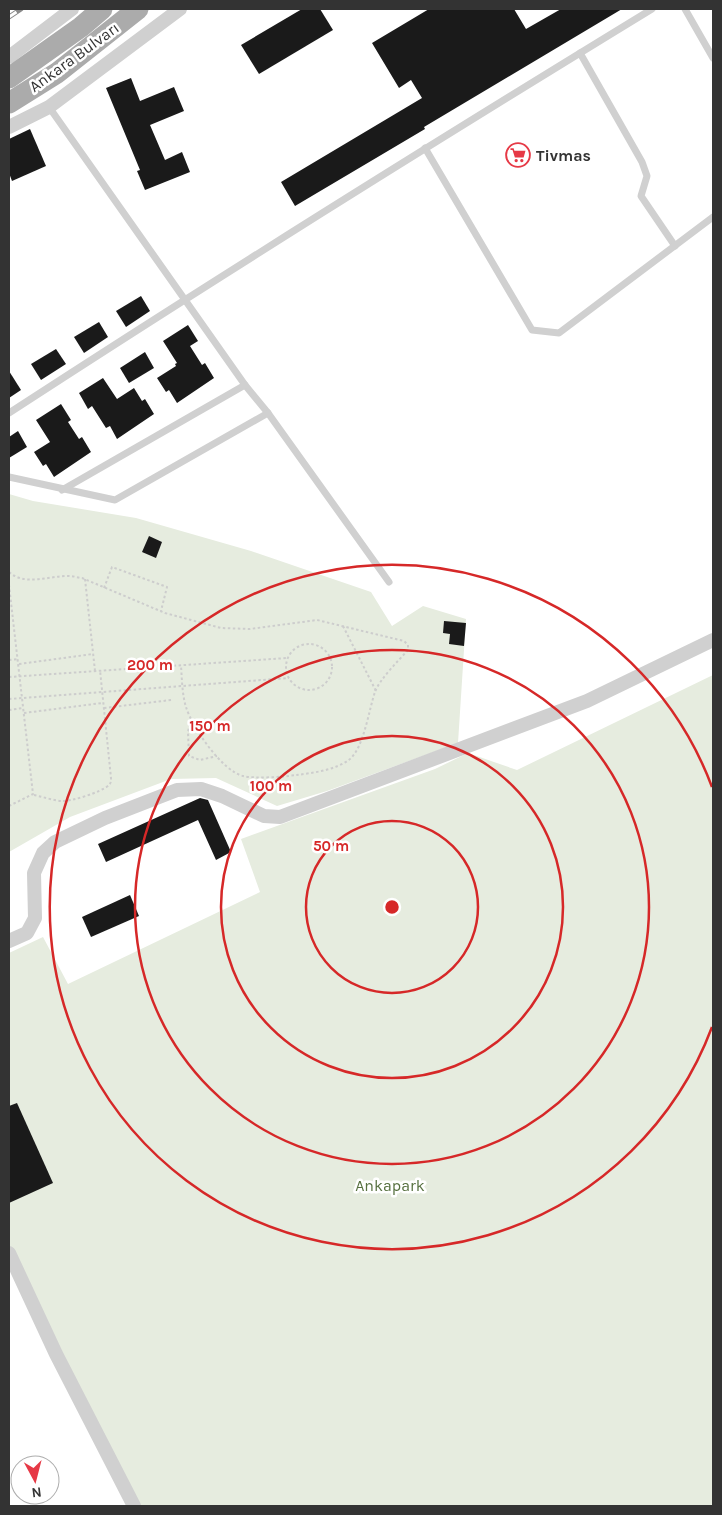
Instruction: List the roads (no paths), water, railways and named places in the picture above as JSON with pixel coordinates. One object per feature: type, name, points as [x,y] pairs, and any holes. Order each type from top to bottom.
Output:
[{"type":"main road","name":"Ankara Bulvarı","points":[[9,78],[81,27],[102,9]]},
{"type":"main road","name":"Ankara Bulvarı","points":[[9,103],[58,73],[138,9]]},
{"type":"street","points":[[9,57],[72,9]]},
{"type":"street","points":[[9,127],[49,108],[180,9]]},
{"type":"street","points":[[9,941],[26,933],[36,918],[34,873],[43,853],[55,842],[105,818],[177,790],[201,789],[222,796],[264,816],[280,817],[587,701],[713,640]]},
{"type":"street","points":[[9,1254],[56,1354],[134,1506]]},
{"type":"lane","points":[[9,413],[184,299],[652,9]]},
{"type":"lane","points":[[685,9],[713,58]]},
{"type":"lane","points":[[580,53],[642,162],[647,176],[641,196],[675,246]]},
{"type":"lane","points":[[49,108],[245,385],[268,413],[389,582]]},
{"type":"lane","points":[[425,148],[532,330],[559,333],[713,217]]},
{"type":"lane","points":[[62,490],[245,385]]},
{"type":"lane","points":[[9,477],[115,500],[268,413]]},
{"type":"railway","points":[[9,17],[21,9]]},
{"type":"place","name":"Tivmas","points":[[518,155]]},
{"type":"park label","name":"Ankapark","points":[[390,1185]]}]
